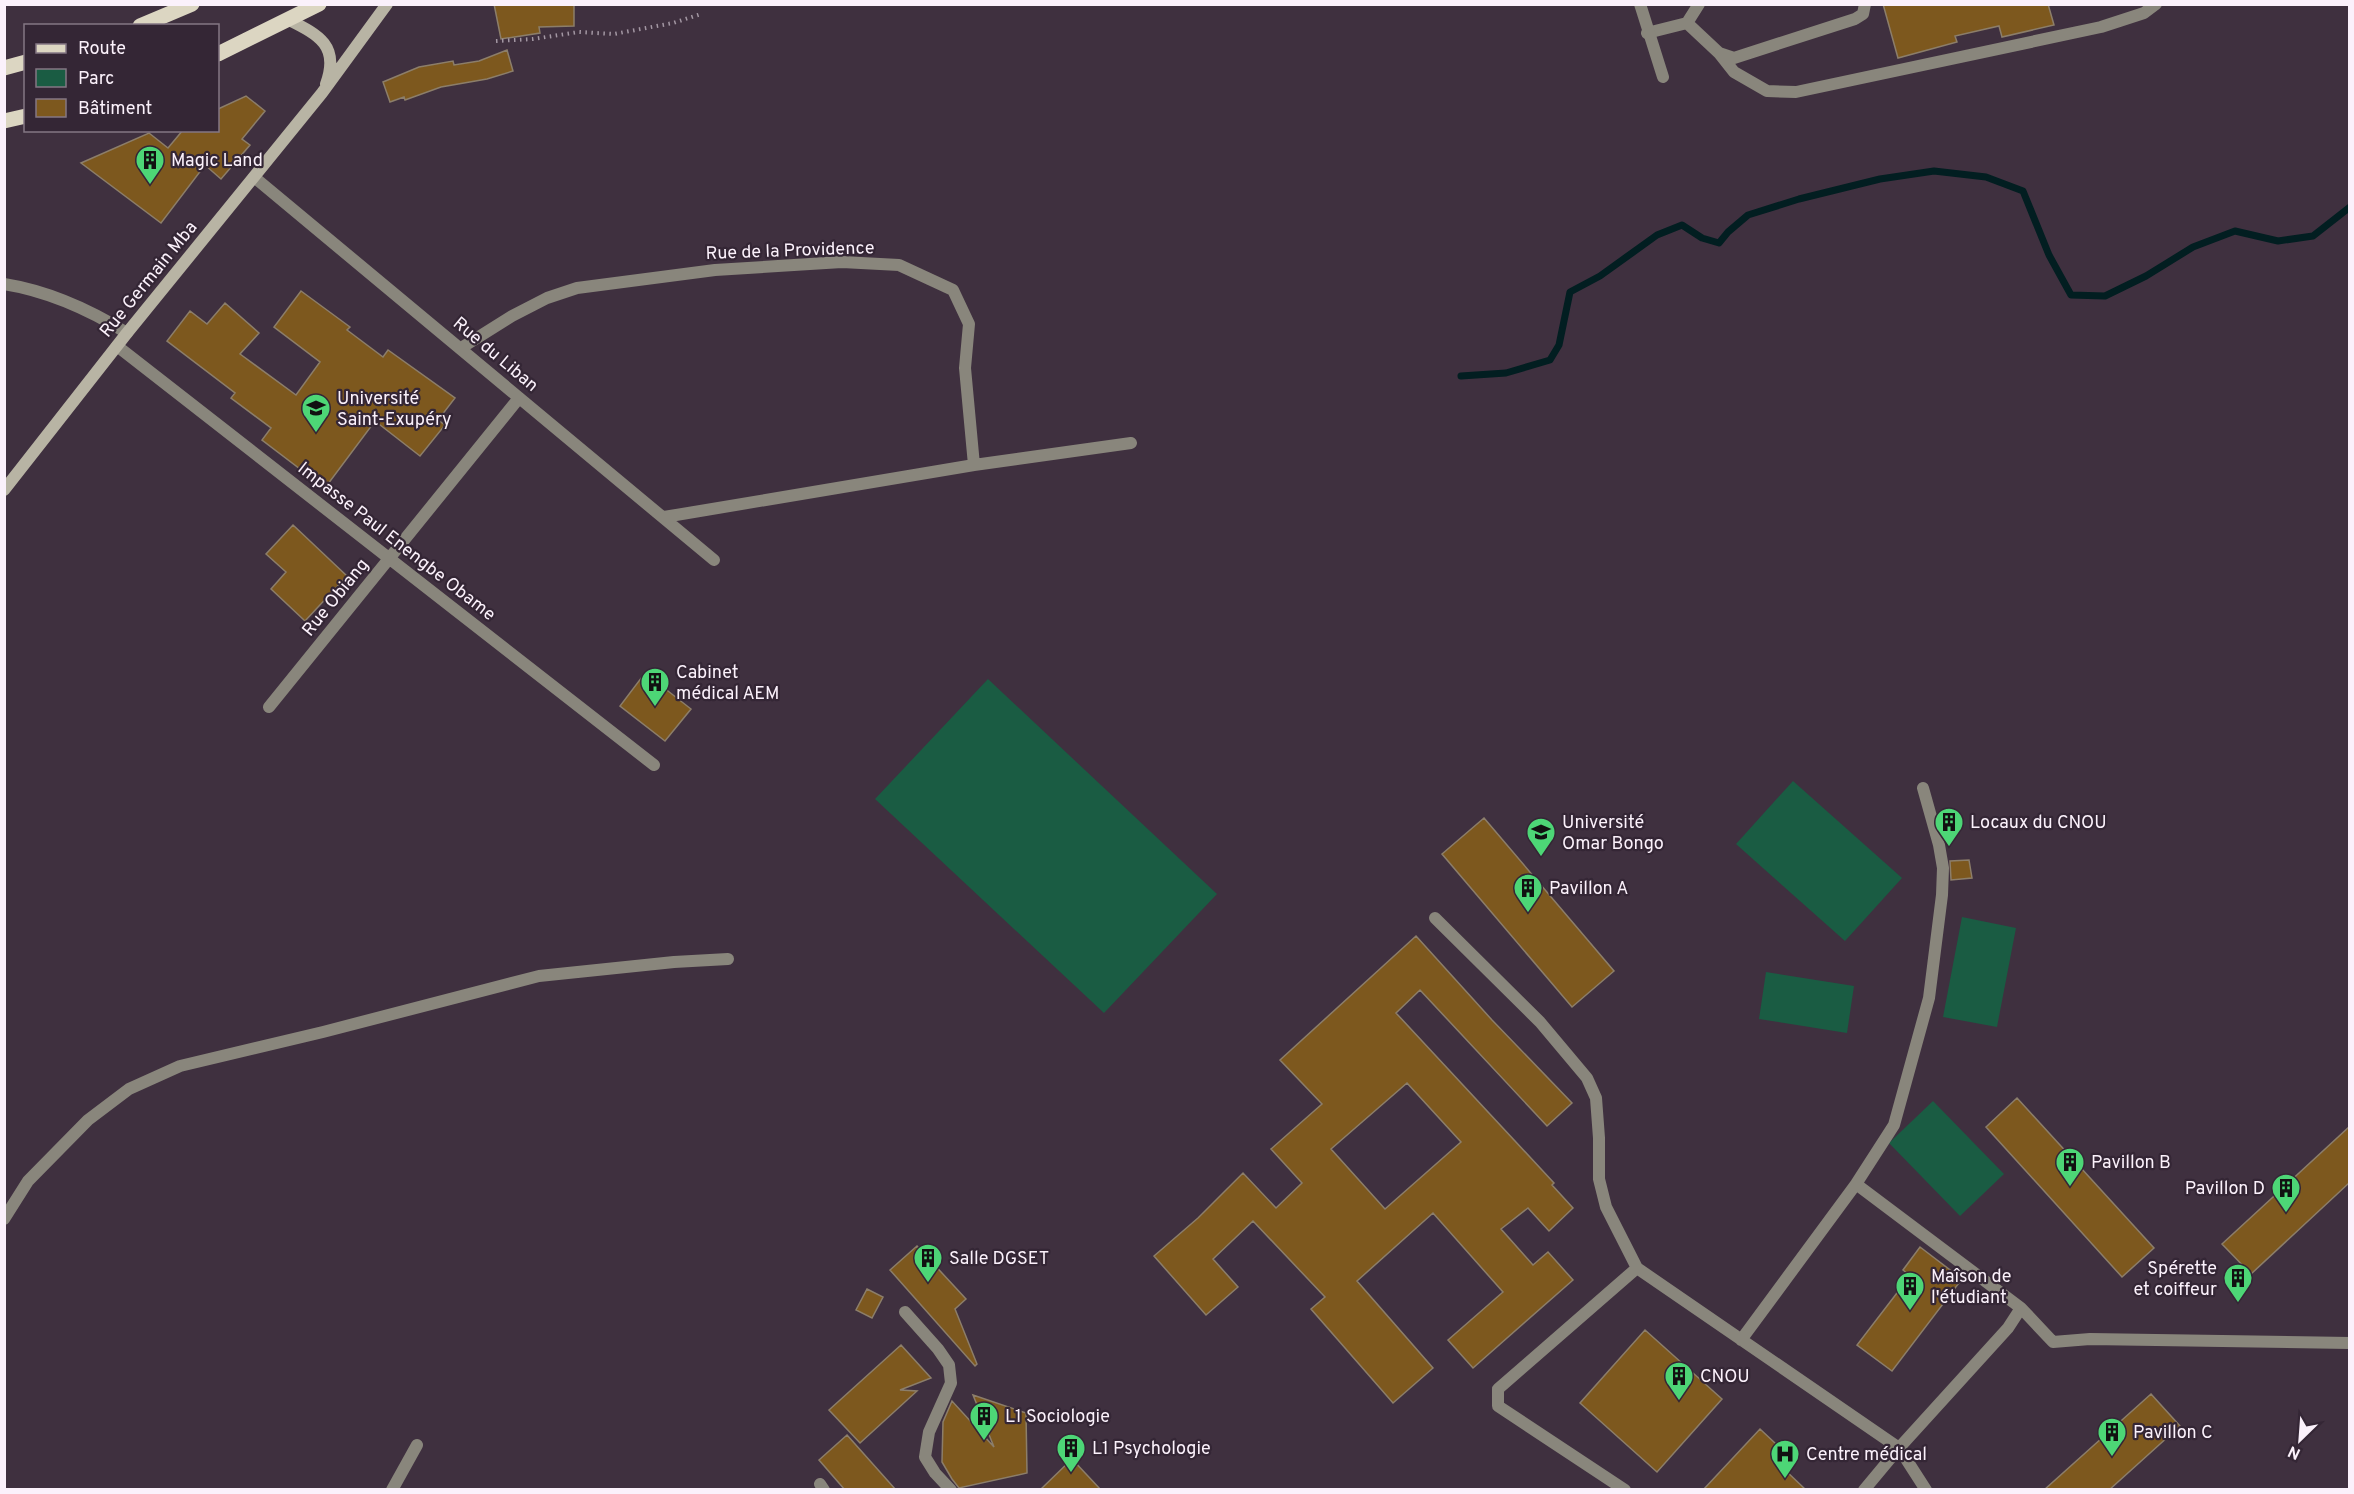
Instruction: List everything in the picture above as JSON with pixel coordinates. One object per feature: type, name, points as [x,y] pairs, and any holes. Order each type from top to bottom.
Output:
[{"type":"main road","points":[[145,24],[192,4]]},
{"type":"main road","points":[[219,54],[319,4]]},
{"type":"main road","points":[[4,68],[24,63]]},
{"type":"main road","points":[[4,121],[24,116]]},
{"type":"street","name":"Rue Germain Mba","points":[[4,490],[127,333],[322,93],[387,4]]},
{"type":"street","points":[[1640,4],[1647,33],[1663,77]]},
{"type":"street","points":[[1647,33],[1687,23],[1700,4]]},
{"type":"street","points":[[1719,53],[1734,58],[1855,19],[1863,14],[1865,4]]},
{"type":"street","points":[[1687,23],[1719,53],[1734,72],[1767,91],[1796,92],[2101,27],[2145,13],[2156,4]]},
{"type":"street","points":[[289,20],[317,34],[326,46],[330,67],[322,93]]},
{"type":"street","name":"Rue du Liban","points":[[254,177],[714,560]]},
{"type":"street","name":"Rue de la Providence","points":[[460,348],[512,316],[547,298],[578,288],[715,270],[842,262],[899,265],[952,290],[969,324],[966,368],[974,465]]},
{"type":"street","points":[[4,284],[74,305],[101,317],[127,333]]},
{"type":"street","name":"Impasse Paul Enengbe Obame","points":[[117,346],[654,765]]},
{"type":"street","name":"Rue Obiang","points":[[269,707],[519,398]]},
{"type":"street","points":[[664,517],[974,465],[1131,443]]},
{"type":"street","points":[[1741,1340],[1856,1184],[1894,1125],[1933,976],[1943,868],[1923,788]]},
{"type":"street","points":[[1436,918],[1540,1022],[1587,1078],[1596,1098],[1599,1179],[1606,1207],[1637,1268],[1899,1448],[1926,1490]]},
{"type":"street","points":[[4,1219],[28,1181],[88,1120],[129,1089],[180,1066],[540,976],[674,962],[728,959]]},
{"type":"street","points":[[1856,1184],[2021,1308],[2053,1342],[2090,1339],[2349,1343]]},
{"type":"street","points":[[1625,1490],[1498,1406],[1498,1389],[1637,1268]]},
{"type":"street","points":[[1864,1490],[2008,1328],[2021,1308]]},
{"type":"street","points":[[905,1312],[950,1365],[951,1383],[929,1432],[925,1456],[935,1473],[951,1490]]},
{"type":"street","points":[[392,1490],[417,1445]]},
{"type":"path","points":[[496,41],[533,39],[579,32],[614,34],[673,23],[701,14]]},
{"type":"green space","points":[[988,679],[1217,894],[1104,1013],[875,799]]},
{"type":"green space","points":[[1793,781],[1902,878],[1845,941],[1736,844]]},
{"type":"green space","points":[[1962,917],[2016,928],[1997,1027],[1943,1017]]},
{"type":"green space","points":[[1766,972],[1854,986],[1847,1033],[1759,1019]]},
{"type":"green space","points":[[1933,1101],[2004,1174],[1960,1216],[1889,1143]]},
{"type":"building","points":[[494,4],[574,4],[574,26],[539,27],[540,33],[501,39]]},
{"type":"building","points":[[1883,4],[2048,4],[2054,25],[2002,37],[1999,26],[1955,36],[1957,42],[1898,58]]},
{"type":"building","points":[[507,50],[513,71],[487,79],[441,87],[405,100],[404,97],[390,102],[383,82],[419,67],[453,61],[454,65],[479,61]]},
{"type":"building","points":[[246,96],[265,111],[242,139],[250,145],[221,179],[205,165],[161,223],[81,163],[149,133],[168,148],[181,132],[219,132],[219,109]]},
{"type":"building","points":[[301,291],[350,327],[347,330],[383,357],[388,350],[455,398],[438,420],[445,425],[420,456],[375,421],[325,488],[262,440],[271,428],[231,398],[235,393],[167,341],[190,311],[207,324],[225,303],[259,333],[240,354],[296,395],[320,362],[274,327]]},
{"type":"building","points":[[293,525],[347,576],[305,621],[271,589],[286,572],[266,554]]},
{"type":"building","name":"Cabinet médical AEM","points":[[645,673],[691,709],[665,741],[620,706]]},
{"type":"building","name":"Pavillon A","points":[[1484,818],[1614,971],[1572,1007],[1442,854]]},
{"type":"building","points":[[1969,860],[1972,878],[1951,880],[1950,861]]},
{"type":"building","points":[[1416,936],[1492,1020],[1572,1103],[1547,1126],[1420,990],[1396,1013],[1554,1183],[1552,1185],[1573,1208],[1549,1231],[1528,1208],[1501,1229],[1533,1265],[1548,1252],[1573,1280],[1473,1368],[1448,1340],[1503,1292],[1433,1213],[1357,1281],[1433,1368],[1393,1403],[1311,1309],[1325,1297],[1253,1221],[1213,1259],[1238,1287],[1206,1315],[1154,1256],[1198,1218],[1243,1173],[1276,1208],[1302,1183],[1271,1149],[1322,1104],[1280,1060]],"holes":[[[1407,1083],[1461,1142],[1385,1209],[1331,1149]]]},
{"type":"building","name":"Pavillon B","points":[[2017,1098],[2154,1248],[2122,1277],[1986,1127]]},
{"type":"building","name":"Pavillon D","points":[[2349,1127],[2349,1183],[2251,1274],[2222,1244]]},
{"type":"building","name":"Salle DGSET","points":[[917,1246],[966,1299],[955,1309],[977,1364],[975,1366],[890,1270]]},
{"type":"building","name":"Maîson de l'étudiant","points":[[1920,1247],[1962,1279],[1892,1371],[1857,1345],[1910,1276],[1903,1270]]},
{"type":"building","points":[[867,1289],[883,1297],[872,1318],[856,1310]]},
{"type":"building","name":"CNOU","points":[[1645,1330],[1722,1399],[1657,1472],[1580,1403]]},
{"type":"building","points":[[901,1345],[931,1378],[900,1390],[917,1391],[860,1443],[829,1410]]},
{"type":"building","name":"Pavillon C","points":[[2151,1394],[2180,1426],[2109,1490],[2044,1490]]},
{"type":"building","name":"L1 Sociologie","points":[[973,1395],[1026,1413],[1027,1473],[959,1488],[952,1479],[942,1462],[943,1422],[952,1401],[994,1447]]},
{"type":"building","points":[[1760,1429],[1793,1460],[1784,1469],[1806,1490],[1703,1490]]},
{"type":"building","points":[[847,1435],[896,1490],[845,1490],[819,1460]]},
{"type":"building","name":"L1 Psychologie","points":[[1072,1459],[1101,1490],[1040,1490]]},
{"type":"waterway","points":[[1461,376],[1506,373],[1550,360],[1559,345],[1570,292],[1600,276],[1657,235],[1682,225],[1702,238],[1719,243],[1748,215],[1799,199],[1880,179],[1934,171],[1986,177],[2023,191],[2049,255],[2071,295],[2105,296],[2146,276],[2193,247],[2235,231],[2278,241],[2313,236],[2350,207]]},
{"type":"place","name":"Magic Land","points":[[150,186]]},
{"type":"place","name":"Université Saint-Exupéry","points":[[316,434]]},
{"type":"place","name":"Cabinet médical AEM","points":[[655,708]]},
{"type":"place","name":"Locaux du CNOU","points":[[1949,848]]},
{"type":"place","name":"Université Omar Bongo","points":[[1541,858]]},
{"type":"place","name":"Pavillon A","points":[[1528,914]]},
{"type":"place","name":"Pavillon B","points":[[2070,1188]]},
{"type":"place","name":"Pavillon D","points":[[2286,1214]]},
{"type":"place","name":"Salle DGSET","points":[[928,1284]]},
{"type":"place","name":"Spérette et coiffeur","points":[[2238,1304]]},
{"type":"place","name":"Maîson de l'étudiant","points":[[1910,1312]]},
{"type":"place","name":"CNOU","points":[[1679,1402]]},
{"type":"place","name":"L1 Sociologie","points":[[984,1442]]},
{"type":"place","name":"Pavillon C","points":[[2112,1458]]},
{"type":"place","name":"L1 Psychologie","points":[[1071,1474]]},
{"type":"place","name":"Centre médical","points":[[1785,1480]]}]
